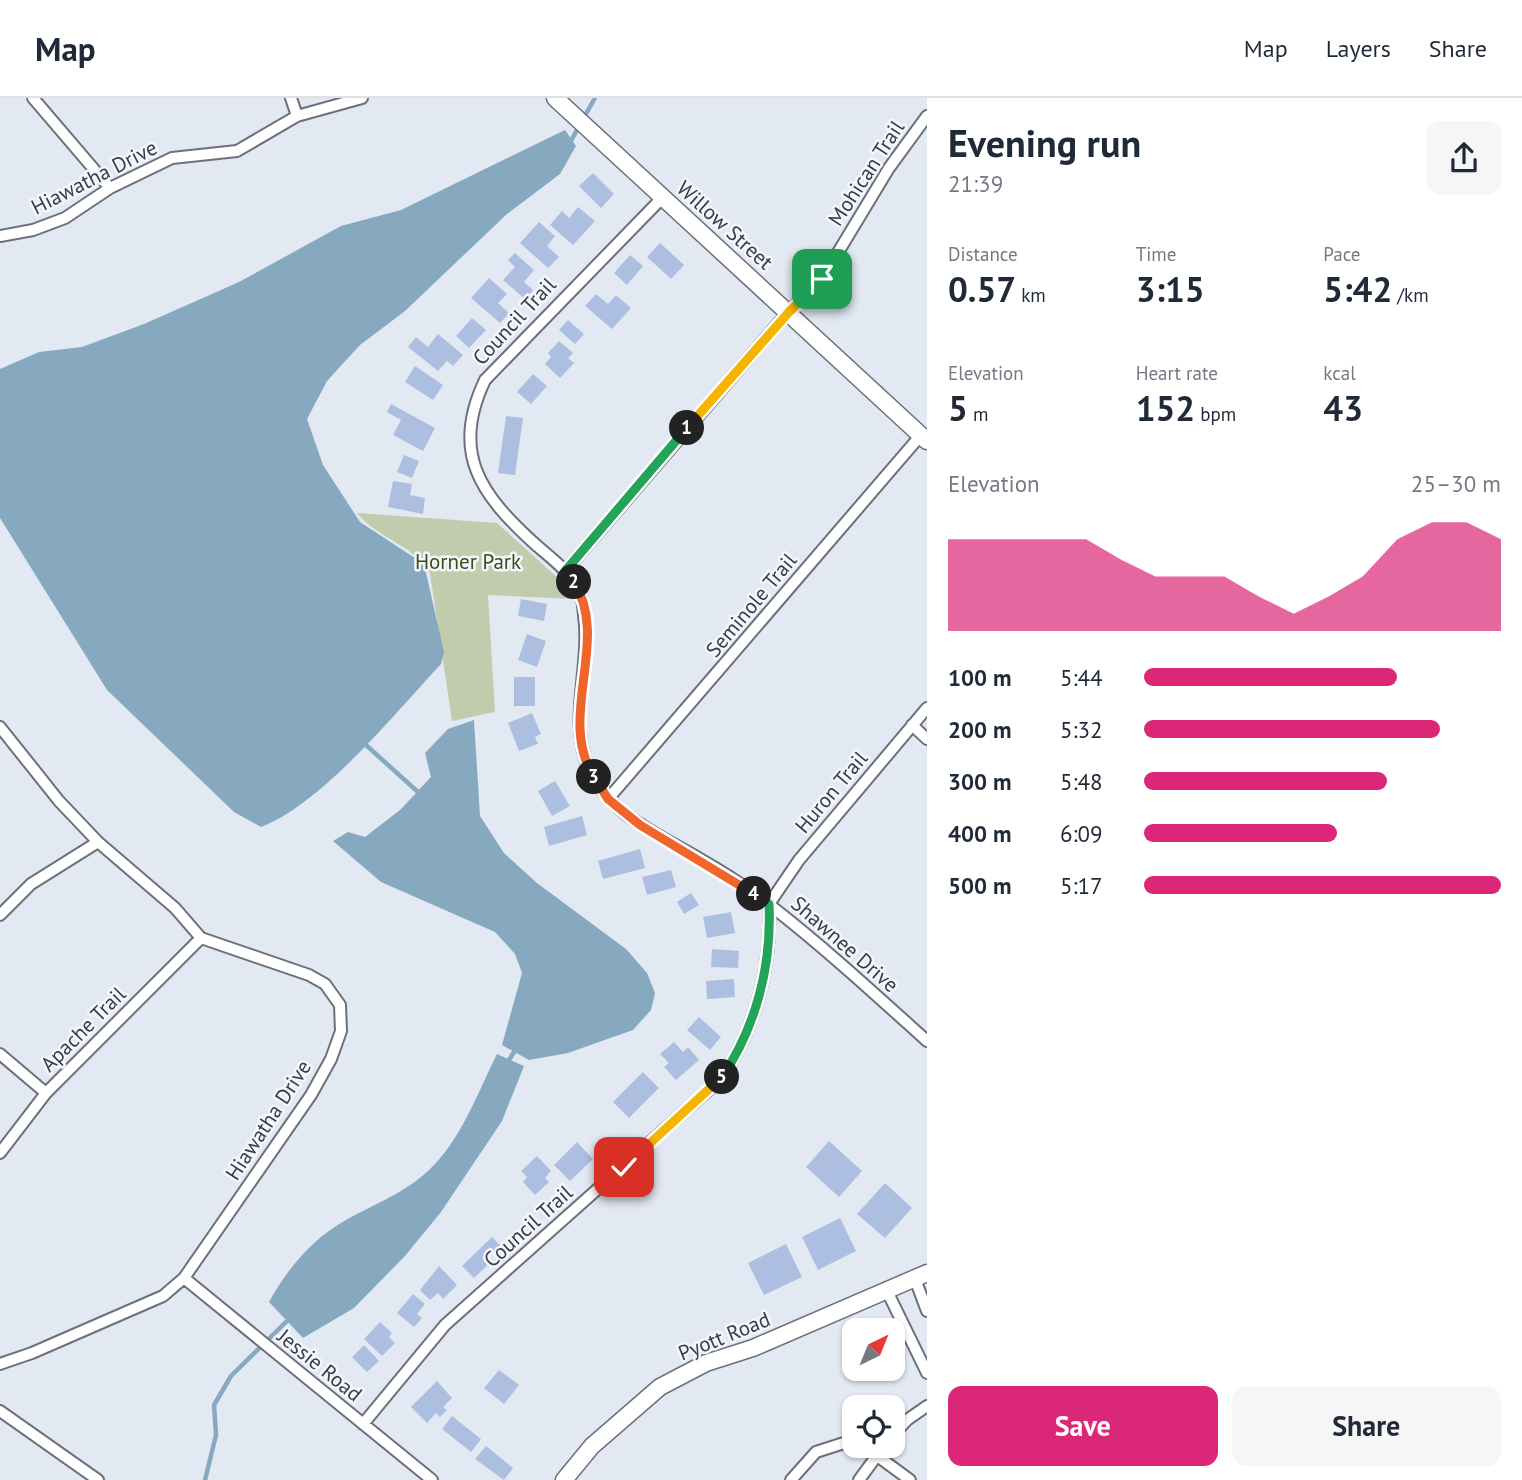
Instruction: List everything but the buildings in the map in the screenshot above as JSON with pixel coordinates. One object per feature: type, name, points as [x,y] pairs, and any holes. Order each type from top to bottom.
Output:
[{"type":"street","points":[[33,98],[110,188]]},
{"type":"street","points":[[291,98],[297,116]]},
{"type":"street","name":"Hiawatha Drive","points":[[0,236],[33,230],[65,218],[110,188],[172,158],[237,151],[297,116],[362,98]]},
{"type":"street","name":"Willow Street","points":[[555,98],[924,438]]},
{"type":"street","name":"Mohican Trail","points":[[566,570],[789,312],[822,279],[889,168],[927,116]]},
{"type":"street","name":"Council Trail","points":[[363,1424],[445,1325],[721,1079],[744,1041],[771,946],[769,904],[713,866],[640,825],[608,799],[588,768],[578,729],[587,641],[581,593],[566,570],[508,519],[478,478],[470,449],[469,431],[476,398],[493,370],[663,197]]},
{"type":"street","name":"Seminole Trail","points":[[608,799],[924,438]]},
{"type":"street","name":"Huron Trail","points":[[769,904],[799,860],[927,708]]},
{"type":"street","points":[[912,725],[927,739]]},
{"type":"street","points":[[0,727],[59,800],[98,842],[175,908],[201,938]]},
{"type":"street","points":[[0,915],[31,884],[98,842]]},
{"type":"street","name":"Shawnee Drive","points":[[769,904],[927,1041]]},
{"type":"street","name":"Hiawatha Drive","points":[[0,1364],[32,1353],[163,1296],[184,1279],[311,1095],[331,1059],[343,1016],[333,992],[309,975],[201,938]]},
{"type":"street","name":"Apache Trail","points":[[0,1153],[46,1093],[201,938]]},
{"type":"street","points":[[0,1054],[46,1093]]},
{"type":"street","points":[[921,1276],[927,1311]]},
{"type":"street","name":"Pyott Road","points":[[564,1480],[592,1446],[660,1387],[706,1363],[753,1348],[921,1276]]},
{"type":"street","name":"Jessie Road","points":[[184,1279],[432,1480]]},
{"type":"street","points":[[887,1291],[927,1373]]},
{"type":"street","points":[[905,1421],[927,1406]]},
{"type":"street","points":[[0,1411],[98,1480]]},
{"type":"street","points":[[791,1480],[816,1452],[842,1444]]},
{"type":"street","points":[[859,1480],[874,1458]]},
{"type":"street","points":[[888,1458],[910,1480]]},
{"type":"green space","name":"Horner Park","points":[[357,513],[497,523],[568,587],[574,599],[488,595],[495,712],[452,721],[430,573],[415,556],[365,522]]},
{"type":"water","points":[[565,130],[576,146],[560,174],[507,214],[405,311],[360,345],[327,381],[307,419],[323,465],[360,522],[424,564],[444,652],[441,664],[333,778],[309,799],[261,827],[234,812],[107,690],[0,518],[0,369],[39,352],[82,347],[144,324],[239,282],[341,226],[401,210]]},
{"type":"water","points":[[474,720],[480,816],[504,853],[537,883],[626,949],[647,973],[655,993],[651,1010],[633,1030],[568,1053],[529,1060],[502,1045],[522,973],[515,954],[495,932],[381,882],[333,841],[348,832],[365,837],[400,810],[431,777],[425,753],[448,729]]},
{"type":"water","points":[[497,1054],[524,1066],[502,1121],[441,1212],[405,1256],[354,1308],[303,1338],[269,1302],[284,1278],[302,1255],[334,1227],[400,1192],[429,1170],[460,1130]]},
{"type":"waterway","points":[[583,119],[595,98]]},
{"type":"waterway","points":[[571,141],[579,126]]},
{"type":"waterway","points":[[366,745],[418,792]]},
{"type":"waterway","points":[[509,1060],[514,1052]]},
{"type":"waterway","points":[[205,1480],[216,1435],[214,1405],[231,1376],[286,1322]]},
{"type":"route","points":[[624,1167],[721,1079],[744,1041],[771,946],[769,904],[701,859],[640,825],[608,799],[588,768],[578,729],[587,641],[581,593],[566,570],[789,312],[822,279]]}]
